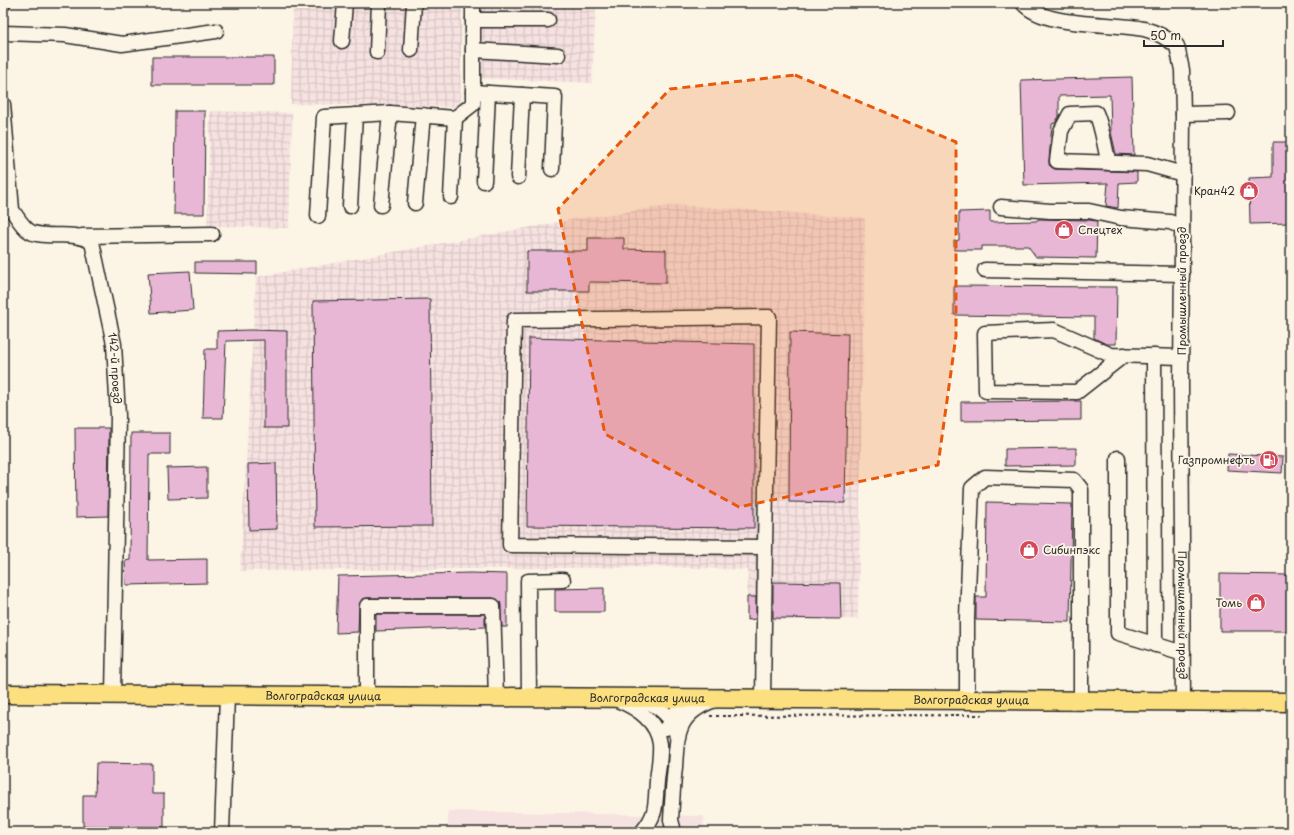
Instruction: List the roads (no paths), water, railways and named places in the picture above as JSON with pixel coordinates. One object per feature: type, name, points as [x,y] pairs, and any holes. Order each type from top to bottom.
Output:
[{"type":"main road","name":"Волгоградская улица","points":[[3,694],[1291,702]]},
{"type":"lane","points":[[342,41],[345,3]]},
{"type":"lane","points":[[377,52],[379,3]]},
{"type":"lane","points":[[410,50],[414,3]]},
{"type":"lane","points":[[318,216],[324,117],[390,113],[455,118],[473,104],[473,3]]},
{"type":"lane","name":"Промышленный проезд","points":[[1023,3],[1029,11],[1065,21],[1144,29],[1163,36],[1177,46],[1182,70],[1183,114],[1181,357],[1183,702]]},
{"type":"lane","points":[[473,20],[548,20]]},
{"type":"lane","points":[[3,33],[65,35],[122,44],[216,31]]},
{"type":"lane","points":[[473,50],[558,56]]},
{"type":"lane","points":[[473,92],[555,97],[552,169]]},
{"type":"lane","points":[[484,181],[488,93]]},
{"type":"lane","points":[[518,177],[522,95]]},
{"type":"lane","points":[[3,104],[12,210],[21,223],[32,233],[82,236],[212,234]]},
{"type":"lane","points":[[381,205],[390,113]]},
{"type":"lane","points":[[1109,163],[1104,145],[1102,127],[1096,114],[1070,114],[1061,131],[1057,161],[1109,163],[1147,164],[1183,174]]},
{"type":"lane","points":[[1183,114],[1228,114]]},
{"type":"lane","points":[[350,206],[355,115]]},
{"type":"lane","points":[[415,203],[423,116]]},
{"type":"lane","points":[[451,197],[455,118]]},
{"type":"lane","points":[[1001,207],[1050,211],[1089,211],[1121,218],[1170,222],[1182,227]]},
{"type":"lane","name":"142-й проезд","points":[[82,236],[92,242],[114,344],[118,416],[113,695]]},
{"type":"lane","points":[[985,270],[1182,274]]},
{"type":"lane","points":[[763,699],[769,317],[514,320],[510,545],[765,547]]},
{"type":"lane","points":[[1124,355],[1077,392],[986,391],[985,333],[1054,330],[1111,355],[1124,355],[1181,357]]},
{"type":"lane","points":[[1154,356],[1155,645]]},
{"type":"lane","points":[[1118,458],[1118,633],[1183,653]]},
{"type":"lane","points":[[967,700],[967,618],[972,488],[985,477],[1074,480],[1081,489],[1081,701]]},
{"type":"lane","points":[[529,698],[528,581],[563,580]]},
{"type":"lane","points":[[367,697],[367,606],[494,606],[496,697]]},
{"type":"lane","points":[[222,832],[227,696]]},
{"type":"lane","points":[[613,698],[626,703],[647,716],[656,731],[660,745]]},
{"type":"lane","points":[[633,698],[659,707],[671,720],[677,736]]},
{"type":"lane","points":[[642,832],[654,816],[660,745],[664,731],[677,711],[692,698]]},
{"type":"lane","points":[[674,832],[670,820],[677,736],[683,723],[697,707],[718,699]]},
{"type":"place","name":"Кран42","points":[[1249,191]]},
{"type":"place","name":"Спецтех","points":[[1064,230]]},
{"type":"place","name":"Газпромнефть","points":[[1269,460]]},
{"type":"place","name":"Сибинпэкс","points":[[1029,550]]},
{"type":"place","name":"Томь","points":[[1256,603]]}]
